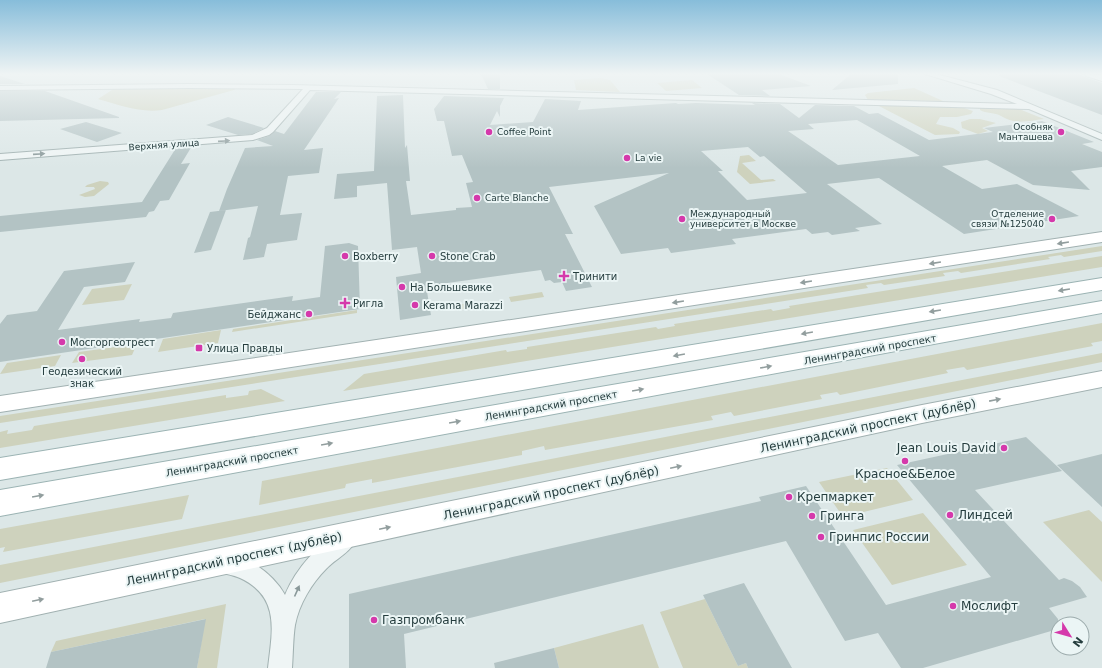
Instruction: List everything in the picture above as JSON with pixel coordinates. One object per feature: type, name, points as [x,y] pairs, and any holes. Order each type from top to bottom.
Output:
[{"type":"main road","points":[[0,404],[1102,237]]},
{"type":"main road","points":[[0,469],[1102,284]]},
{"type":"main road","name":"Ленинградский проспект","points":[[0,503],[1102,307]]},
{"type":"main road","name":"Ленинградский проспект (дублёр)","points":[[0,608],[915,416],[1102,379]]},
{"type":"street","name":"Верхняя улица","points":[[0,157],[253,138],[270,130],[292,105]]},
{"type":"street","points":[[970,105],[1031,107]]},
{"type":"street","points":[[1026,105],[1102,137]]},
{"type":"street","points":[[280,668],[284,628],[300,585],[311,569],[328,552],[356,534]]},
{"type":"street","points":[[214,564],[232,566],[264,581],[273,592],[280,606],[284,628]]},
{"type":"green space","points":[[120,105],[179,105],[154,111]]},
{"type":"green space","points":[[879,106],[958,106],[973,111],[971,114],[957,117],[940,117],[936,124],[953,128],[960,132],[959,134],[935,135]]},
{"type":"green space","points":[[980,107],[1019,109],[1044,119],[1022,122],[1011,121],[999,115],[982,111],[980,110]]},
{"type":"green space","points":[[970,119],[980,119],[996,123],[982,128],[988,131],[978,134],[962,128],[961,122]]},
{"type":"green space","points":[[749,155],[756,161],[742,163],[761,180],[773,179],[776,181],[750,184],[737,172],[740,156]]},
{"type":"green space","points":[[100,181],[108,182],[109,184],[94,196],[85,197],[79,195],[95,189],[94,187],[85,187],[87,185]]},
{"type":"green space","points":[[1102,246],[1102,251],[1064,257],[1061,255],[1048,257],[1050,259],[961,273],[958,271],[943,273],[945,276],[884,285],[881,283],[866,285],[868,288],[0,423],[0,416]]},
{"type":"green space","points":[[1102,256],[1102,267],[343,391],[364,374],[506,350],[507,352],[527,349],[527,347],[656,327],[658,329],[675,326],[674,324],[771,309],[773,311],[790,308],[789,306]]},
{"type":"green space","points":[[132,284],[124,300],[82,305],[92,289]]},
{"type":"green space","points":[[542,292],[544,297],[511,302],[509,297]]},
{"type":"green space","points":[[489,301],[490,305],[456,310],[455,305]]},
{"type":"green space","points":[[357,310],[357,313],[232,332],[233,329]]},
{"type":"green space","points":[[1102,323],[1102,341],[1091,343],[1093,346],[967,370],[964,367],[946,370],[948,373],[840,395],[837,392],[820,395],[822,399],[734,416],[731,412],[711,416],[713,420],[545,450],[544,446],[522,451],[522,455],[372,483],[372,479],[346,484],[345,488],[259,505],[262,481]]},
{"type":"green space","points":[[221,330],[218,343],[158,352],[163,339]]},
{"type":"green space","points":[[137,344],[132,355],[72,363],[79,352]]},
{"type":"green space","points":[[1102,353],[1102,362],[0,583],[0,565]]},
{"type":"green space","points":[[61,355],[55,366],[0,374],[7,363]]},
{"type":"green space","points":[[261,389],[285,401],[0,448],[0,432],[8,430],[7,434],[32,430],[34,426],[226,395],[226,398],[248,395],[249,391]]},
{"type":"green space","points":[[887,468],[913,500],[843,517],[819,482]]},
{"type":"green space","points":[[189,495],[182,519],[3,552],[5,547],[0,548],[0,529]]},
{"type":"green space","points":[[1089,510],[1102,522],[1102,582],[1043,522]]},
{"type":"green space","points":[[923,513],[967,565],[892,585],[853,530]]},
{"type":"green space","points":[[705,599],[738,666],[746,663],[748,668],[683,668],[660,612]]},
{"type":"green space","points":[[226,604],[217,668],[197,668],[205,619],[51,652],[56,641]]},
{"type":"green space","points":[[643,624],[659,668],[559,668],[554,648]]},
{"type":"building","points":[[0,105],[85,105],[119,117],[119,118],[0,121]]},
{"type":"building","points":[[306,105],[334,105],[304,150],[323,148],[319,173],[288,176],[280,215],[302,213],[297,240],[267,244],[264,257],[243,260],[258,206],[219,211],[245,148],[273,146],[257,140],[269,136],[275,131],[284,134]]},
{"type":"building","points":[[377,105],[403,105],[405,148],[407,145],[410,181],[406,181],[411,215],[472,207],[466,183],[473,182],[462,155],[452,156],[444,121],[437,121],[434,109],[437,105],[500,105],[500,117],[497,111],[490,125],[533,122],[542,105],[580,105],[578,110],[646,105],[782,105],[799,118],[815,105],[854,106],[869,114],[878,113],[929,140],[993,132],[984,128],[1042,121],[1094,142],[1082,144],[1102,152],[1102,167],[1071,171],[1090,190],[1033,185],[987,160],[942,166],[982,189],[1017,184],[1079,216],[964,234],[879,178],[827,184],[882,224],[855,228],[860,231],[832,235],[828,232],[812,234],[806,229],[732,239],[736,244],[671,253],[668,248],[621,254],[594,206],[669,173],[549,187],[573,234],[565,234],[592,287],[566,291],[562,282],[554,283],[550,280],[545,281],[541,270],[426,286],[431,315],[400,320],[396,277],[421,273],[417,247],[392,250],[387,183],[357,186],[357,197],[334,199],[337,174],[374,171]],"holes":[[[857,120],[920,156],[838,165],[788,131],[814,129],[808,124]],[[748,147],[760,157],[764,156],[807,193],[747,200],[718,171],[723,171],[701,151]]]},
{"type":"building","points":[[1076,105],[1102,105],[1102,115]]},
{"type":"building","points":[[228,117],[264,128],[252,134],[238,135],[206,125]]},
{"type":"building","points":[[86,122],[122,133],[97,142],[60,129]]},
{"type":"building","points":[[192,146],[181,164],[190,163],[169,200],[160,201],[154,211],[149,212],[146,217],[0,232],[0,216],[142,202],[176,148]]},
{"type":"building","points":[[226,210],[211,250],[194,253],[210,212]]},
{"type":"building","points":[[349,243],[358,246],[360,309],[0,362],[0,324],[7,315],[37,311],[64,271],[135,262],[125,282],[84,287],[58,330],[140,319],[139,322],[171,318],[173,313],[293,296],[292,301],[320,297],[325,246]]},
{"type":"building","points":[[1026,437],[1062,471],[975,490],[1059,580],[1064,578],[1072,581],[1080,587],[1087,597],[1049,608],[1056,616],[1050,616],[1050,631],[923,668],[901,668],[878,633],[845,641],[786,541],[404,634],[406,668],[349,668],[349,594],[761,501],[759,497],[806,486],[886,605],[991,577],[897,465]]},
{"type":"building","points":[[1102,454],[1102,507],[1057,465]]},
{"type":"building","points":[[744,583],[792,668],[748,668],[746,663],[738,666],[703,595]]},
{"type":"building","points":[[206,619],[197,668],[46,668],[51,652]]},
{"type":"building","points":[[554,648],[559,668],[495,668],[494,663]]},
{"type":"place","name":"Coffee Point","points":[[489,132]]},
{"type":"place","name":"Особняк Манташева","points":[[1061,132]]},
{"type":"place","name":"La vie","points":[[627,158]]},
{"type":"place","name":"Carte Blanche","points":[[477,198]]},
{"type":"place","name":"Международный университет в Москве","points":[[682,219]]},
{"type":"place","name":"Отделение связи №125040","points":[[1052,219]]},
{"type":"place","name":"Boxberry","points":[[345,256]]},
{"type":"place","name":"Stone Crab","points":[[432,256]]},
{"type":"place","name":"Тринити","points":[[564,276]]},
{"type":"place","name":"На Большевике","points":[[402,287]]},
{"type":"place","name":"Ригла","points":[[345,303]]},
{"type":"place","name":"Kerama Marazzi","points":[[415,305]]},
{"type":"place","name":"Бейджанс","points":[[309,314]]},
{"type":"place","name":"Мосгоргеотрест","points":[[62,342]]},
{"type":"place","name":"Улица Правды","points":[[199,348]]},
{"type":"place","name":"Геодезический знак","points":[[82,359]]},
{"type":"place","name":"Jean Louis David","points":[[1004,448]]},
{"type":"place","name":"Красное&Белое","points":[[905,461]]},
{"type":"place","name":"Крепмаркет","points":[[789,497]]},
{"type":"place","name":"Линдсей","points":[[950,515]]},
{"type":"place","name":"Гринга","points":[[812,516]]},
{"type":"place","name":"Гринпис России","points":[[821,537]]},
{"type":"place","name":"Мослифт","points":[[953,606]]},
{"type":"place","name":"Газпромбанк","points":[[374,620]]}]
